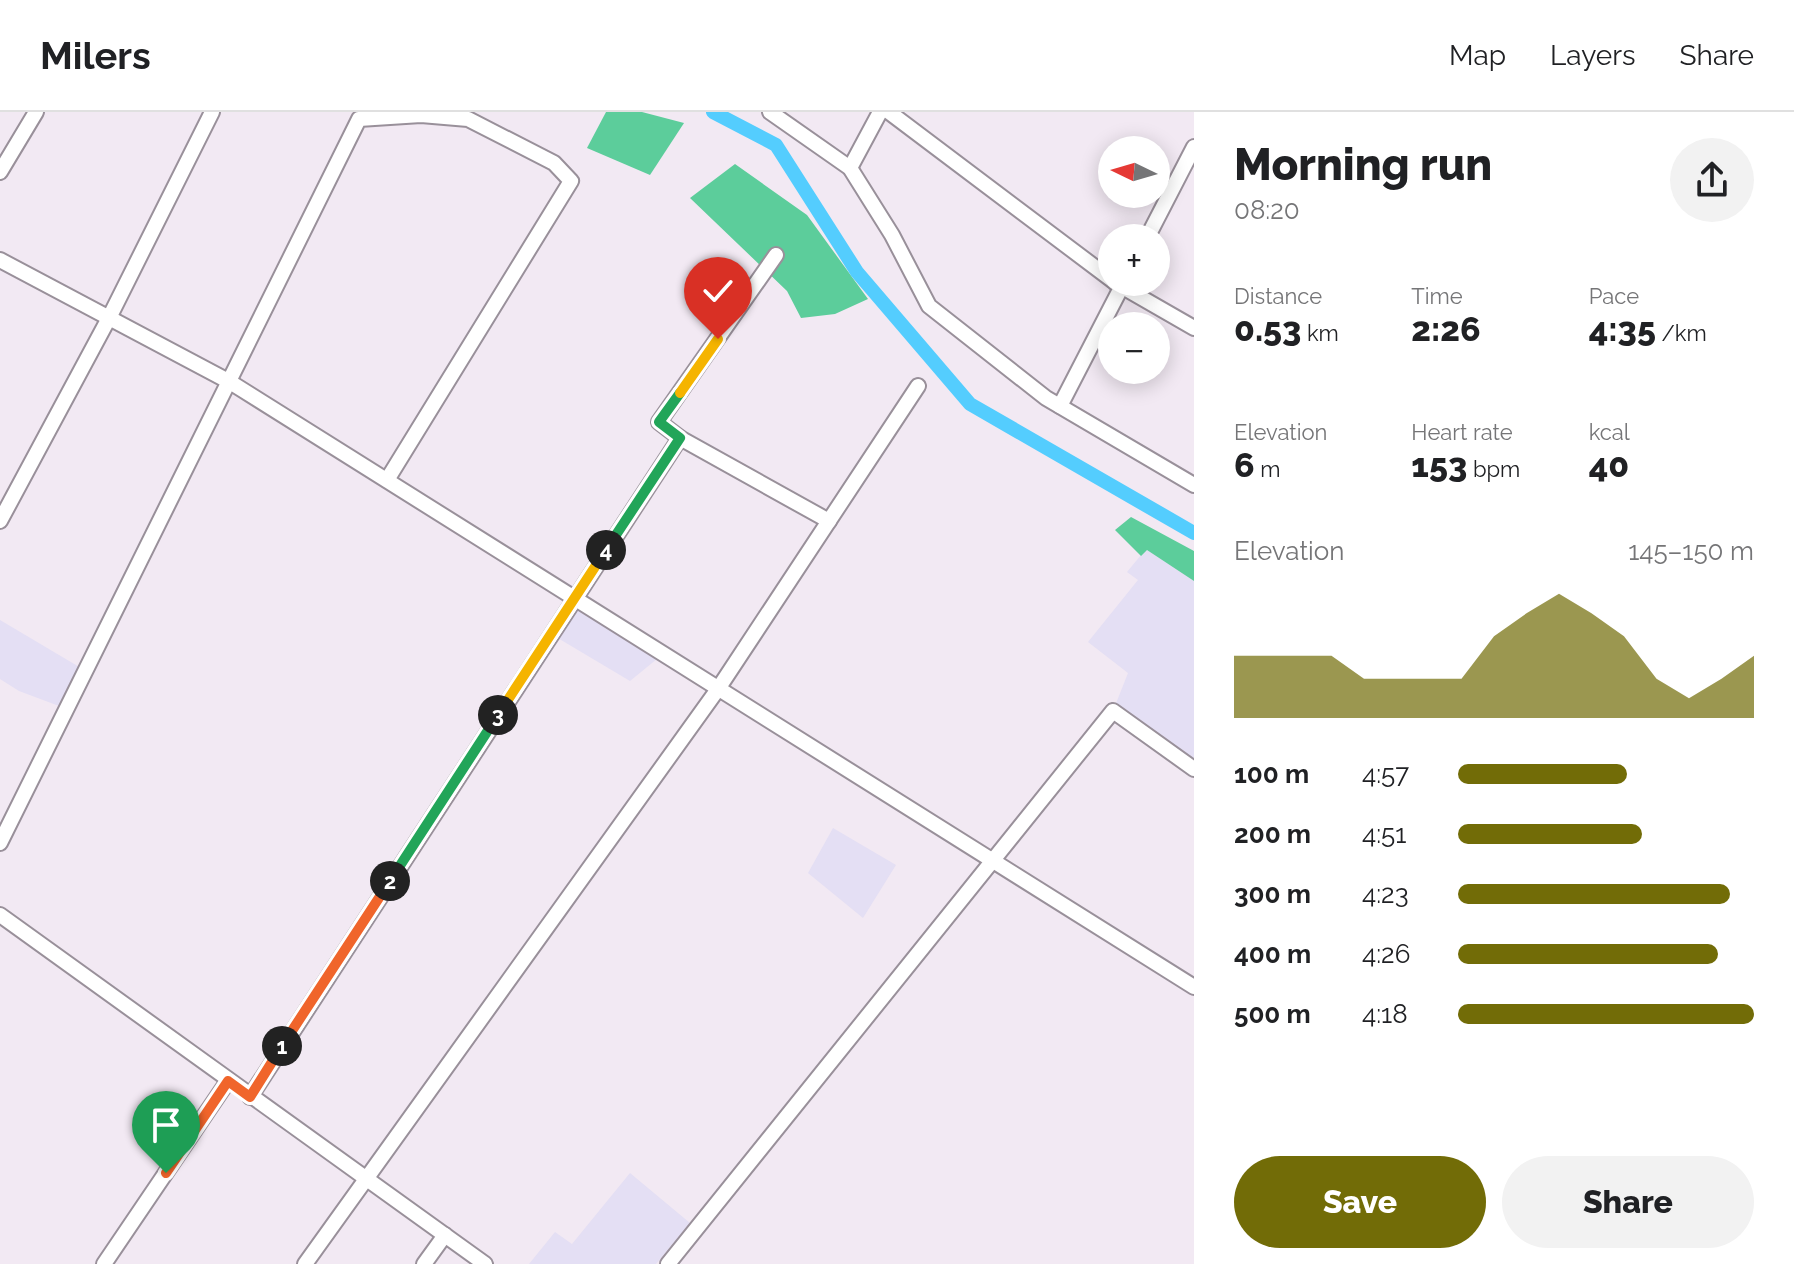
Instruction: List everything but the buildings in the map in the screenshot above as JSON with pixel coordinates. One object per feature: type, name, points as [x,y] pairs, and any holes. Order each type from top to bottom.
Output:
[{"type":"street","points":[[0,172],[36,112]]},
{"type":"street","points":[[0,521],[109,318],[212,112]]},
{"type":"street","points":[[770,112],[850,168],[892,235],[929,306],[1060,406],[1194,485]]},
{"type":"street","points":[[850,168],[880,112]]},
{"type":"street","points":[[889,112],[1098,268]]},
{"type":"street","points":[[0,843],[359,119],[421,115],[468,119],[554,163],[571,181],[387,480]]},
{"type":"street","points":[[1154,224],[1194,147]]},
{"type":"street","points":[[776,255],[659,422],[680,438],[829,521]]},
{"type":"street","points":[[0,260],[230,382],[1194,987]]},
{"type":"street","points":[[1060,406],[1112,296]]},
{"type":"street","points":[[1140,296],[1194,328]]},
{"type":"street","points":[[305,1264],[718,689],[918,386]]},
{"type":"street","points":[[250,1097],[680,438]]},
{"type":"street","points":[[668,1264],[1113,711],[1194,769]]},
{"type":"street","points":[[0,915],[485,1264]]},
{"type":"street","points":[[104,1264],[228,1081]]},
{"type":"street","points":[[424,1264],[445,1235]]},
{"type":"shaded area","points":[[1146,549],[1194,581],[1194,769],[1113,711],[1128,673],[1088,642],[1138,580],[1127,572]]},
{"type":"shaded area","points":[[574,598],[663,654],[630,681],[551,634]]},
{"type":"shaded area","points":[[0,620],[86,671],[67,709],[19,691],[0,679]]},
{"type":"shaded area","points":[[833,828],[896,865],[863,918],[808,873]]},
{"type":"shaded area","points":[[630,1173],[690,1223],[656,1264],[529,1264],[555,1232],[572,1244]]},
{"type":"green space","points":[[606,112],[642,112],[684,123],[650,175],[587,148]]},
{"type":"green space","points":[[735,164],[807,215],[868,299],[835,314],[801,318],[787,291],[690,198]]},
{"type":"green space","points":[[1131,517],[1194,551],[1194,581],[1147,550],[1141,556],[1115,530]]},
{"type":"waterway","points":[[713,112],[776,145],[857,272],[970,404],[1194,533]]},
{"type":"route","points":[[166,1173],[228,1081],[250,1097],[680,438],[659,422],[718,339]]}]
